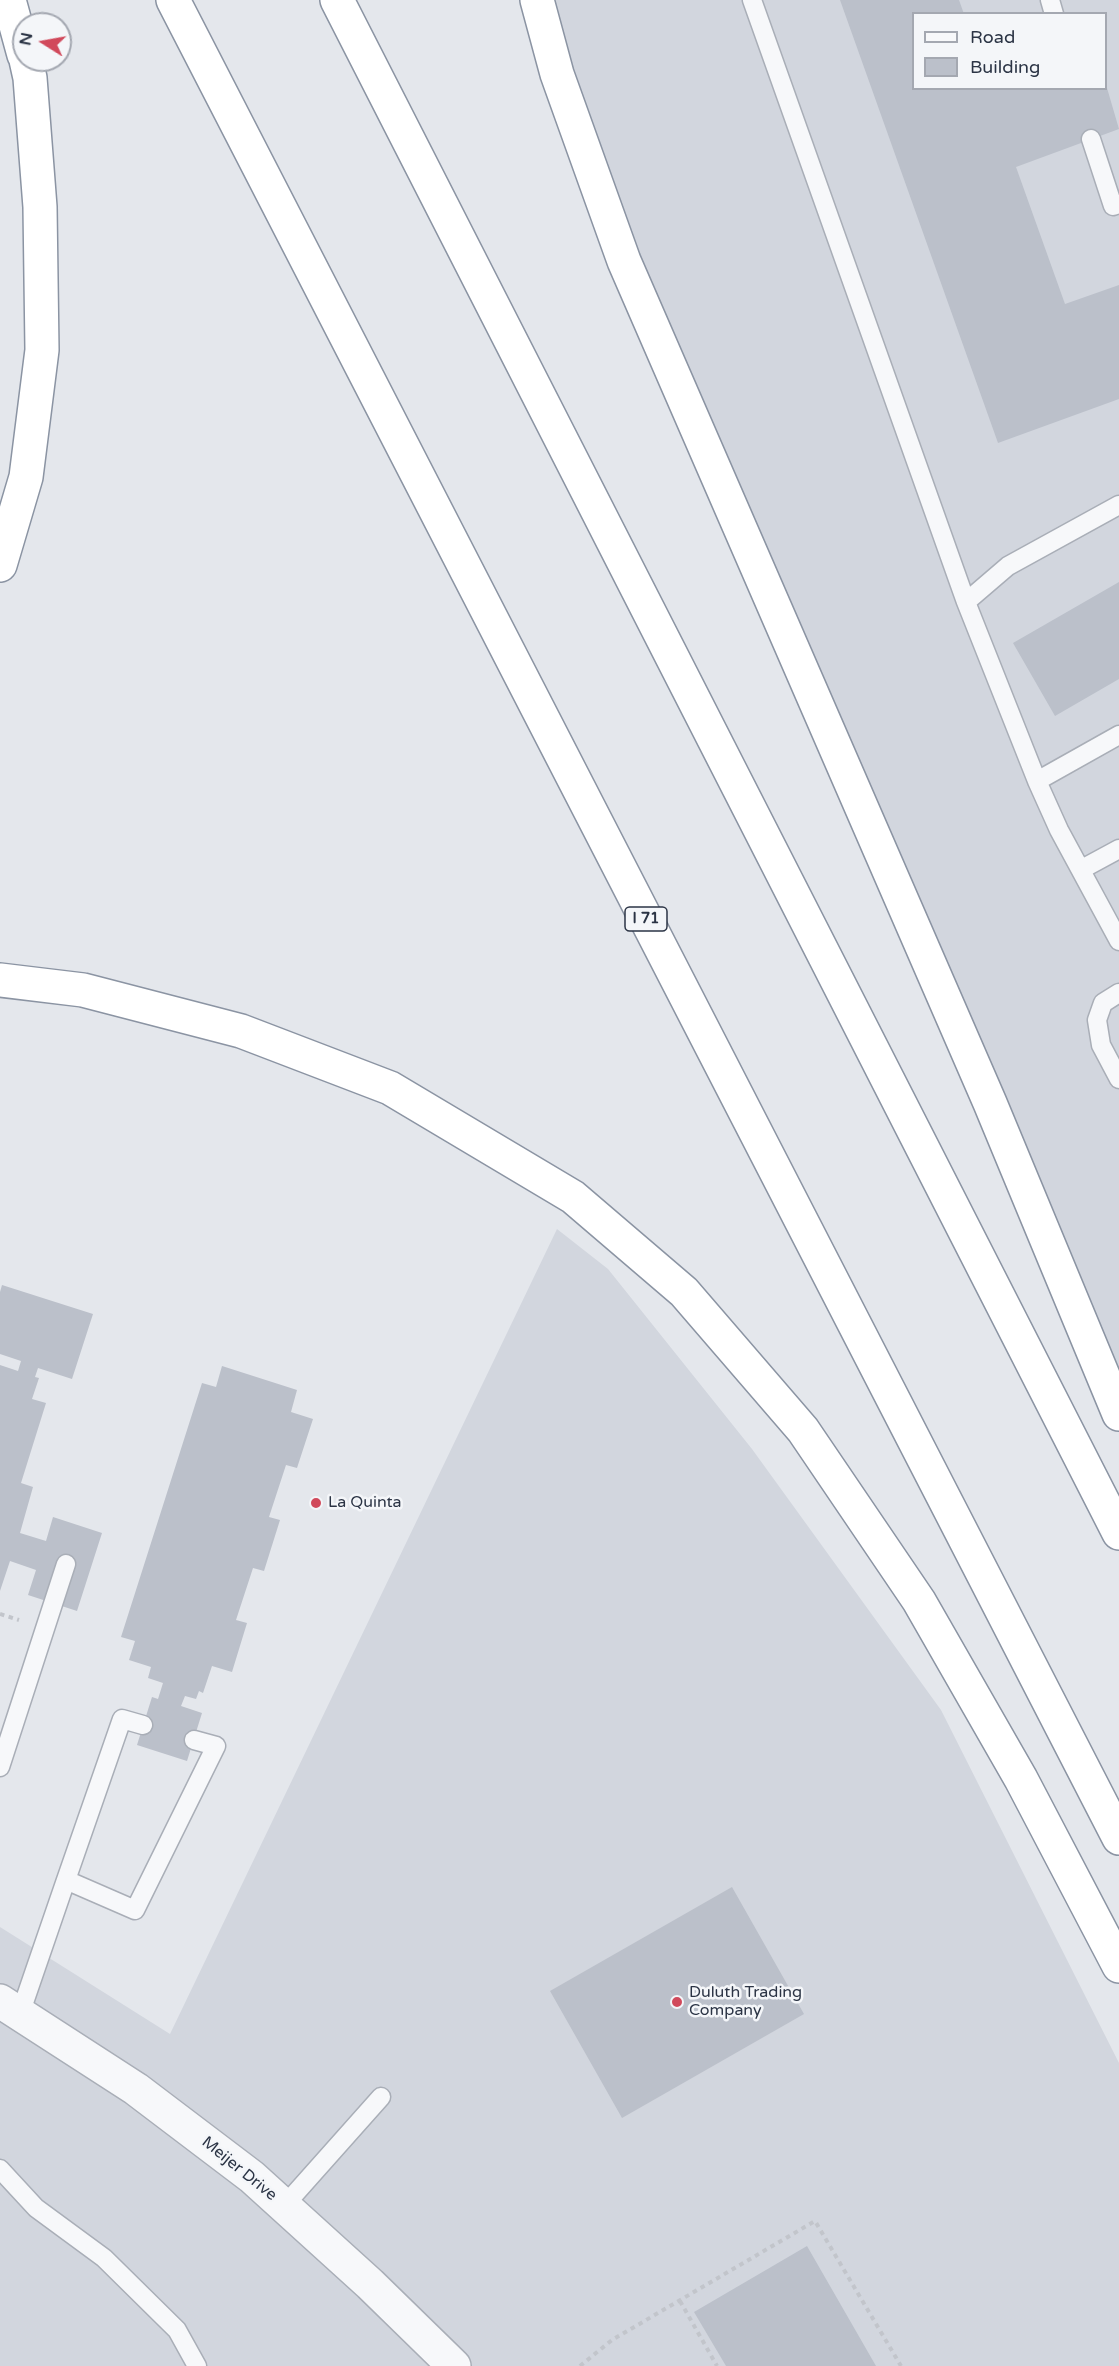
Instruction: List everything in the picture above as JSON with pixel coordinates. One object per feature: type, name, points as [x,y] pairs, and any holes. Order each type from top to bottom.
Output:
[{"type":"highway","name":"I 71","points":[[173,0],[1119,1838]]},
{"type":"highway","points":[[338,0],[1119,1533]]},
{"type":"highway","points":[[537,0],[557,74],[624,261],[985,1092],[1119,1414]]},
{"type":"highway","points":[[0,565],[26,477],[42,350],[40,207],[29,72]]},
{"type":"highway","points":[[0,980],[83,990],[242,1031],[390,1088],[573,1197],[684,1292],[803,1430],[919,1601],[1021,1779],[1119,1966]]},
{"type":"street","name":"Meijer Drive","points":[[10,2008],[136,2089],[252,2177],[370,2284],[454,2366]]},
{"type":"lane","points":[[752,0],[966,602],[1037,781],[1059,830],[1119,941]]},
{"type":"lane","points":[[1091,139],[1113,206],[1119,204]]},
{"type":"lane","points":[[966,602],[1008,566],[1119,506]]},
{"type":"lane","points":[[1037,781],[1119,735]]},
{"type":"lane","points":[[1082,869],[1119,849]]},
{"type":"lane","points":[[1119,993],[1103,1003],[1096,1020],[1101,1045],[1119,1079]]},
{"type":"lane","points":[[0,1767],[66,1564]]},
{"type":"lane","points":[[10,2008],[66,1880],[122,1719],[143,1725]]},
{"type":"lane","points":[[66,1880],[135,1910],[216,1746],[194,1740]]},
{"type":"lane","points":[[284,2206],[381,2097]]},
{"type":"lane","points":[[0,2169],[36,2208],[112,2265],[177,2330],[197,2366]]},
{"type":"path","points":[[580,2366],[612,2340],[815,2221],[901,2366]]},
{"type":"path","points":[[680,2301],[717,2366]]},
{"type":"shaded area","points":[[537,0],[1119,0],[1119,1414],[624,261]]},
{"type":"shaded area","points":[[557,1229],[608,1269],[752,1449],[941,1710],[1119,2063],[1119,2366],[0,2366],[0,1927],[170,2034]]},
{"type":"building","points":[[840,0],[959,0],[963,12],[912,12],[912,90],[1107,90],[1107,88],[1119,129],[1016,167],[1065,304],[1119,285],[1119,399],[998,443]]},
{"type":"building","points":[[1119,582],[1119,679],[1055,716],[1013,643]]},
{"type":"building","points":[[2,1285],[93,1314],[72,1379],[38,1368],[35,1377],[39,1378],[32,1399],[46,1403],[21,1483],[33,1487],[20,1533],[46,1541],[53,1517],[102,1533],[77,1611],[28,1595],[36,1570],[10,1561],[0,1591],[0,1365],[18,1371],[21,1361],[0,1354]]},
{"type":"building","points":[[222,1366],[297,1390],[291,1412],[313,1419],[297,1468],[286,1465],[269,1517],[280,1520],[264,1571],[253,1568],[236,1620],[247,1623],[232,1672],[212,1666],[203,1693],[199,1691],[196,1699],[185,1696],[181,1706],[202,1713],[187,1761],[137,1745],[152,1697],[158,1699],[163,1683],[148,1678],[151,1667],[129,1660],[135,1641],[121,1637],[202,1383],[216,1387]]},
{"type":"building","name":"Duluth Trading Company","points":[[732,1887],[804,2014],[622,2118],[550,1991]]},
{"type":"building","points":[[807,2246],[876,2366],[726,2366],[694,2312]]},
{"type":"place","name":"La Quinta","points":[[316,1503]]},
{"type":"place","name":"Duluth Trading Company","points":[[677,2002]]}]
